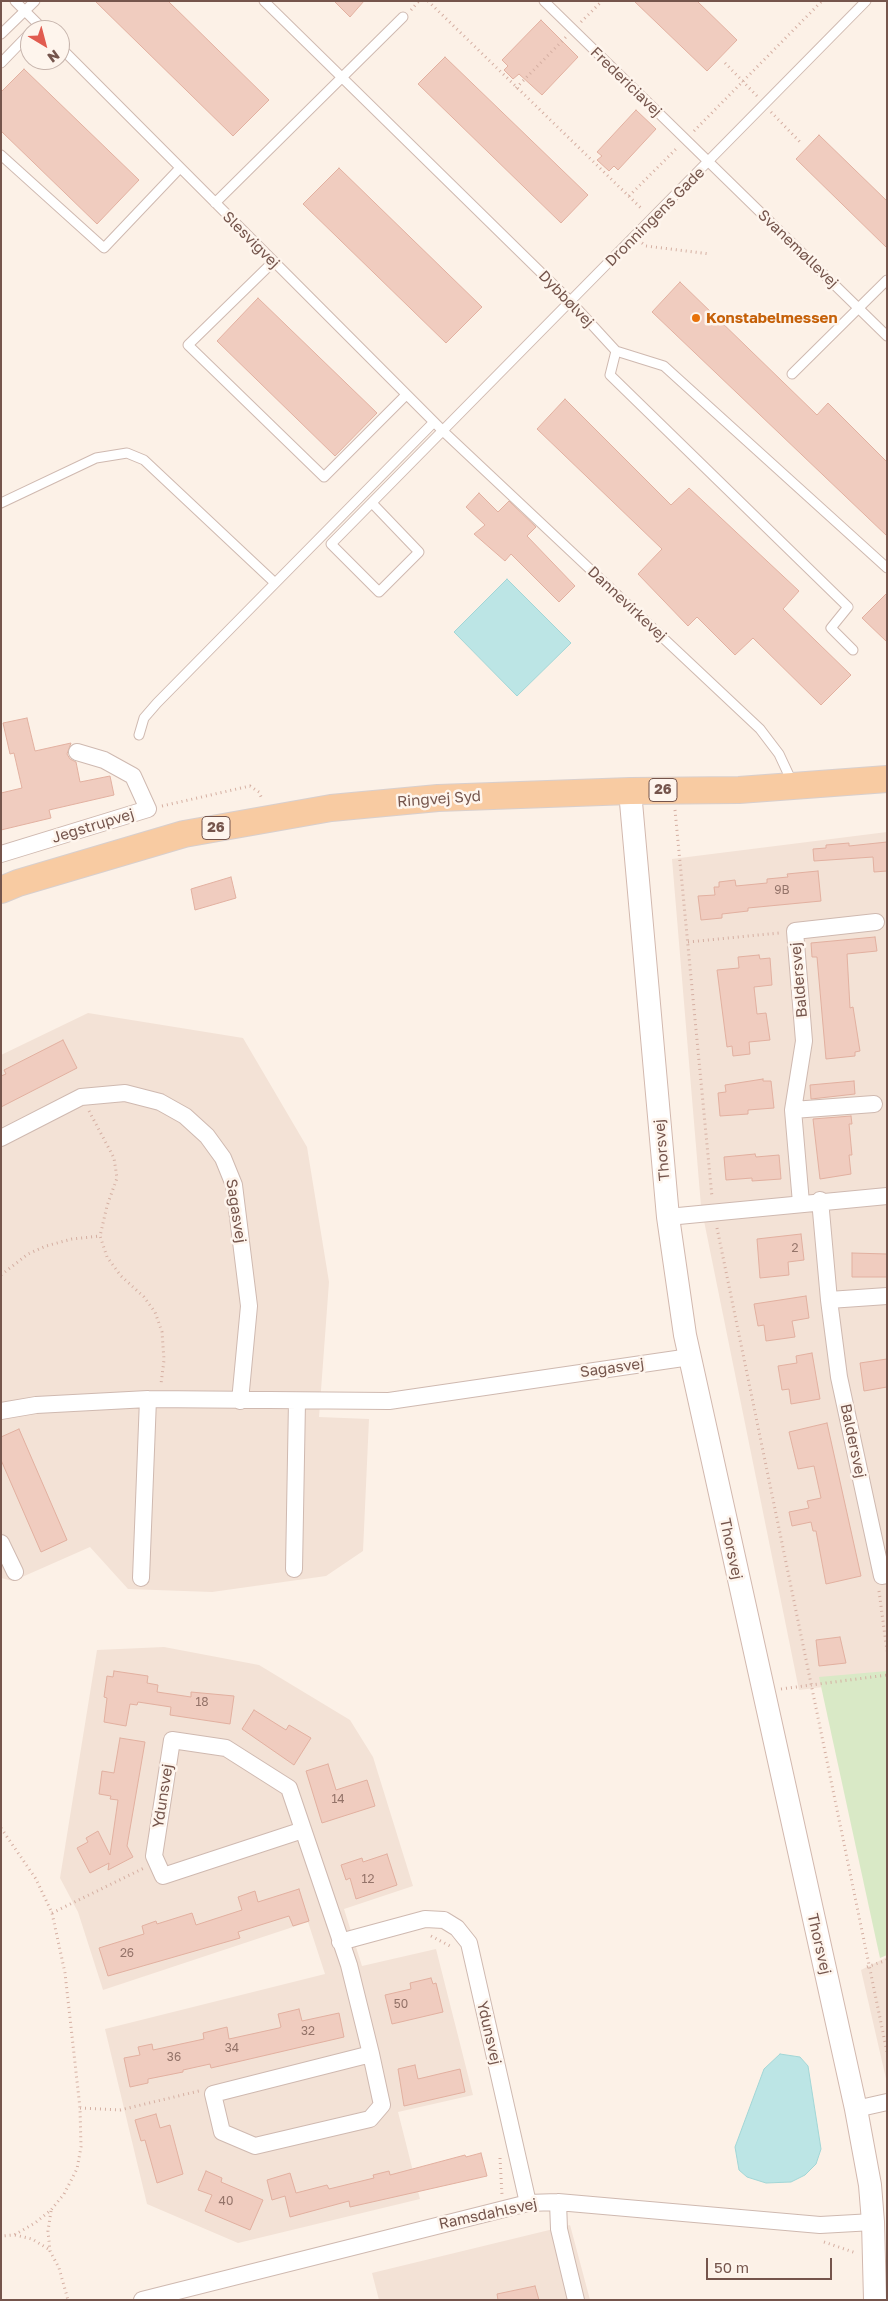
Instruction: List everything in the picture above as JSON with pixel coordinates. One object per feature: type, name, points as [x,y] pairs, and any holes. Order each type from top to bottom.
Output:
[{"type":"main road","name":"Ringvej Syd","points":[[1,890],[18,883],[184,834],[331,808],[438,798],[794,787],[887,779]]},
{"type":"street","name":"Jegstrupvej","points":[[1,854],[148,808],[133,776],[104,760],[77,752]]},
{"type":"street","name":"Thorsvej","points":[[630,791],[668,1217],[690,1357],[856,2109],[870,2185],[875,2300]]},
{"type":"street","name":"Baldersvej","points":[[801,1203],[793,1110],[804,1041],[795,931],[876,922]]},
{"type":"street","name":"Sagasvej","points":[[1,1138],[81,1097],[125,1093],[160,1102],[185,1116],[207,1136],[223,1158],[234,1185],[249,1306],[240,1401]]},
{"type":"street","points":[[793,1110],[874,1104]]},
{"type":"street","points":[[668,1217],[820,1200],[887,1196]]},
{"type":"street","name":"Baldersvej","points":[[820,1200],[828,1300],[839,1377],[884,1576]]},
{"type":"street","points":[[828,1300],[887,1296]]},
{"type":"street","name":"Sagasvej","points":[[1,1411],[36,1405],[154,1400],[389,1401],[690,1357]]},
{"type":"street","points":[[141,1578],[154,1400]]},
{"type":"street","points":[[294,1569],[296,1401]]},
{"type":"street","points":[[1,1543],[14,1572]]},
{"type":"street","name":"Ydunsvej","points":[[157,1862],[154,1856],[172,1740],[226,1748],[289,1788],[349,1966],[382,2105],[370,2119],[254,2146],[222,2132],[213,2094]]},
{"type":"street","points":[[157,1862],[164,1876],[303,1830]]},
{"type":"street","name":"Ydunsvej","points":[[340,1942],[425,1919],[444,1920],[457,1928],[469,1943],[528,2203]]},
{"type":"street","points":[[213,2094],[371,2054]]},
{"type":"street","points":[[856,2109],[887,2102]]},
{"type":"street","points":[[558,2202],[559,2229],[576,2300]]},
{"type":"street","name":"Ramsdahlsvej","points":[[142,2300],[528,2203],[558,2202],[820,2225],[873,2222]]},
{"type":"lane","points":[[15,1],[32,20]]},
{"type":"lane","points":[[1,34],[35,1]]},
{"type":"lane","name":"Dybbølvej","points":[[264,1],[571,302],[616,351]]},
{"type":"lane","name":"Fredericiavej","points":[[544,1],[709,162]]},
{"type":"lane","name":"Dronningens Gade","points":[[372,503],[419,552],[379,592],[332,544],[372,503],[444,432],[866,1]]},
{"type":"lane","points":[[215,203],[403,17]]},
{"type":"lane","points":[[1,63],[20,43]]},
{"type":"lane","name":"Slesvigvej","points":[[70,57],[444,432]]},
{"type":"lane","points":[[1,155],[104,248],[180,168]]},
{"type":"lane","name":"Svanemøllevej","points":[[709,162],[859,308],[885,330]]},
{"type":"lane","points":[[273,262],[188,345],[324,477],[406,395]]},
{"type":"lane","points":[[792,374],[887,280]]},
{"type":"lane","points":[[853,650],[831,628],[848,608],[610,375],[616,351],[664,366],[887,568]]},
{"type":"lane","points":[[139,735],[144,718],[157,703],[434,422]]},
{"type":"lane","name":"Dannevirkevej","points":[[444,432],[760,729],[779,754],[794,787]]},
{"type":"lane","points":[[1,503],[96,458],[127,453],[144,460],[274,583]]},
{"type":"path","points":[[428,1],[652,219]]},
{"type":"path","points":[[516,88],[602,1]]},
{"type":"path","points":[[629,196],[822,1]]},
{"type":"path","points":[[570,140],[574,135]]},
{"type":"path","points":[[634,237],[646,246],[710,254]]},
{"type":"path","points":[[148,808],[250,786],[259,792],[265,820]]},
{"type":"path","points":[[673,790],[713,1212],[887,2052]]},
{"type":"path","points":[[688,942],[795,931]]},
{"type":"path","points":[[81,1097],[114,1158],[118,1178],[107,1206],[100,1236],[107,1258],[121,1276],[144,1297],[155,1312],[162,1332],[164,1360],[154,1400]]},
{"type":"path","points":[[1,1275],[28,1254],[46,1246],[72,1239],[100,1236]]},
{"type":"path","points":[[884,1576],[878,1585],[887,1651]]},
{"type":"path","points":[[763,1692],[887,1675]]},
{"type":"path","points":[[1,1828],[36,1880],[52,1913],[65,1973],[80,2108],[80,2147],[77,2170],[64,2194],[51,2210],[36,2223],[14,2235]]},
{"type":"path","points":[[52,1913],[157,1862]]},
{"type":"path","points":[[426,1934],[457,1950]]},
{"type":"path","points":[[868,1967],[887,1960]]},
{"type":"path","points":[[80,2108],[120,2110],[197,2090],[213,2094]]},
{"type":"path","points":[[500,2153],[504,2208]]},
{"type":"path","points":[[51,2210],[48,2231],[50,2251],[59,2268],[68,2300]]},
{"type":"path","points":[[1,2236],[14,2235],[32,2239],[50,2251]]},
{"type":"path","points":[[819,2241],[864,2256],[874,2256]]},
{"type":"shaded area","points":[[887,832],[887,1679],[799,1690],[701,1206],[672,859]]},
{"type":"shaded area","points":[[88,1013],[243,1038],[307,1147],[329,1282],[319,1417],[369,1419],[363,1551],[326,1576],[212,1592],[128,1589],[90,1547],[13,1581],[1,1578],[1,1055]]},
{"type":"shaded area","points":[[164,1647],[259,1665],[350,1720],[373,1757],[413,1886],[344,1909],[362,1966],[436,1949],[473,2095],[398,2112],[420,2199],[238,2243],[147,2204],[105,2029],[325,1974],[308,1922],[103,1990],[78,1912],[60,1878],[97,1650]]},
{"type":"shaded area","points":[[887,1957],[887,2083],[861,1970]]},
{"type":"shaded area","points":[[570,2225],[590,2300],[379,2300],[372,2273]]},
{"type":"green space","points":[[887,1671],[887,1955],[880,1958],[819,1677]]},
{"type":"water","points":[[507,579],[571,643],[517,696],[454,632]]},
{"type":"water","points":[[780,2054],[800,2057],[808,2066],[821,2149],[816,2164],[805,2175],[791,2182],[766,2183],[747,2177],[739,2170],[735,2147],[764,2069]]},
{"type":"building","points":[[95,1],[168,1],[269,100],[233,136]]},
{"type":"building","points":[[334,1],[364,1],[350,17]]},
{"type":"building","points":[[634,1],[697,1],[737,40],[707,71]]},
{"type":"building","points":[[541,20],[578,57],[542,95],[519,74],[513,79],[504,70],[508,66],[502,60]]},
{"type":"building","points":[[445,57],[588,195],[561,223],[418,84]]},
{"type":"building","points":[[25,70],[139,180],[97,224],[1,131],[1,92]]},
{"type":"building","points":[[636,110],[656,129],[618,170],[614,166],[609,171],[597,160],[602,156],[597,152]]},
{"type":"building","points":[[819,135],[887,201],[887,248],[796,159]]},
{"type":"building","points":[[339,168],[482,307],[446,343],[303,204]]},
{"type":"building","points":[[680,282],[817,415],[828,403],[887,462],[887,536],[652,312]]},
{"type":"building","points":[[258,298],[377,413],[335,456],[217,341]]},
{"type":"building","points":[[565,399],[671,505],[689,488],[799,591],[783,609],[851,675],[821,705],[753,638],[735,655],[697,617],[688,626],[638,574],[662,549],[537,429]]},
{"type":"building","points":[[479,493],[498,512],[509,501],[536,527],[527,536],[575,586],[559,602],[511,554],[505,561],[474,534],[485,525],[466,507]]},
{"type":"building","points":[[887,593],[887,642],[862,618]]},
{"type":"building","points":[[27,718],[35,751],[71,743],[67,754],[70,759],[76,762],[80,782],[110,776],[114,795],[49,810],[51,818],[1,830],[1,793],[22,788],[14,753],[10,754],[3,723]]},
{"type":"building","points":[[887,842],[887,871],[874,872],[873,857],[814,861],[813,849],[826,848],[826,845],[849,843],[849,846]]},
{"type":"building","points":[[818,871],[821,901],[748,908],[748,911],[722,914],[722,918],[701,920],[698,896],[715,895],[714,887],[719,887],[719,882],[735,880],[736,886],[767,883],[767,879],[788,877],[787,874]]},
{"type":"building","points":[[231,877],[236,898],[195,910],[191,889]]},
{"type":"building","points":[[875,937],[877,951],[847,954],[850,1008],[853,1007],[860,1051],[855,1052],[855,1056],[826,1059],[817,957],[812,957],[811,943]]},
{"type":"building","points":[[759,955],[760,959],[770,958],[772,985],[754,987],[757,1014],[766,1013],[770,1040],[749,1042],[750,1054],[733,1056],[732,1046],[727,1047],[717,970],[739,968],[738,957]]},
{"type":"building","points":[[63,1040],[77,1068],[1,1107],[1,1076],[6,1074],[4,1070]]},
{"type":"building","points":[[763,1079],[763,1081],[771,1081],[774,1108],[748,1110],[748,1114],[720,1116],[718,1093],[726,1092],[725,1085]]},
{"type":"building","points":[[854,1081],[855,1094],[811,1099],[810,1085]]},
{"type":"building","points":[[851,1116],[852,1124],[849,1124],[852,1155],[849,1155],[851,1174],[820,1179],[813,1119]]},
{"type":"building","points":[[755,1154],[756,1157],[779,1155],[781,1179],[752,1181],[752,1178],[726,1180],[724,1157]]},
{"type":"building","points":[[801,1234],[804,1260],[788,1262],[789,1275],[760,1278],[757,1239]]},
{"type":"building","points":[[852,1253],[887,1254],[887,1277],[852,1277]]},
{"type":"building","points":[[806,1296],[809,1318],[792,1321],[795,1337],[766,1341],[764,1325],[758,1326],[754,1304]]},
{"type":"building","points":[[812,1353],[820,1399],[791,1404],[789,1389],[782,1390],[778,1366],[797,1363],[796,1356]]},
{"type":"building","points":[[887,1359],[887,1387],[864,1391],[860,1363]]},
{"type":"building","points":[[827,1423],[861,1576],[826,1584],[816,1531],[813,1531],[811,1522],[792,1526],[789,1512],[809,1508],[807,1501],[821,1498],[814,1466],[798,1469],[789,1432]]},
{"type":"building","points":[[19,1429],[67,1540],[41,1552],[1,1460],[1,1437]]},
{"type":"building","points":[[840,1637],[846,1663],[819,1666],[816,1640]]},
{"type":"building","points":[[114,1671],[148,1676],[147,1683],[158,1685],[157,1692],[191,1697],[191,1692],[234,1696],[230,1724],[170,1715],[171,1707],[138,1702],[137,1705],[130,1704],[126,1726],[104,1722],[107,1698],[104,1697],[107,1676],[113,1677]]},
{"type":"building","points":[[254,1710],[286,1730],[289,1725],[311,1738],[294,1765],[242,1729]]},
{"type":"building","points":[[120,1738],[145,1742],[127,1846],[133,1857],[108,1870],[109,1863],[90,1873],[77,1848],[88,1842],[86,1838],[98,1831],[110,1855],[118,1800],[110,1799],[111,1796],[99,1794],[102,1771],[114,1773]]},
{"type":"building","points":[[328,1764],[336,1790],[367,1780],[375,1806],[322,1823],[306,1771]]},
{"type":"building","points":[[387,1854],[397,1885],[356,1899],[350,1878],[346,1880],[341,1865],[362,1858],[363,1862]]},
{"type":"building","points":[[299,1889],[309,1921],[293,1926],[289,1916],[238,1932],[240,1938],[108,1976],[99,1948],[144,1934],[142,1926],[156,1921],[157,1924],[192,1913],[196,1925],[242,1910],[238,1897],[255,1891],[258,1902]]},
{"type":"building","points":[[431,1978],[433,1984],[436,1983],[443,2012],[392,2024],[385,1995],[411,1989],[410,1983]]},
{"type":"building","points":[[299,2009],[302,2021],[339,2013],[344,2037],[211,2068],[210,2064],[183,2070],[183,2072],[148,2079],[148,2083],[130,2087],[124,2058],[140,2055],[138,2047],[152,2044],[153,2050],[204,2039],[203,2033],[227,2027],[229,2039],[279,2028],[281,2027],[278,2014]]},
{"type":"building","points":[[415,2065],[418,2079],[460,2069],[465,2092],[404,2106],[398,2069]]},
{"type":"building","points":[[156,2114],[160,2128],[170,2125],[183,2174],[157,2183],[145,2140],[141,2141],[135,2120]]},
{"type":"building","points":[[481,2153],[487,2176],[350,2207],[349,2201],[290,2217],[285,2196],[272,2200],[267,2180],[290,2173],[296,2193],[327,2185],[329,2189],[374,2178],[373,2175],[389,2171],[390,2175],[465,2155],[466,2157]]},
{"type":"building","points":[[206,2171],[222,2178],[221,2182],[263,2200],[250,2230],[205,2211],[212,2195],[198,2190]]},
{"type":"building","points":[[535,2286],[539,2300],[498,2300],[497,2294]]},
{"type":"place","name":"Konstabelmessen","points":[[696,318]]}]
